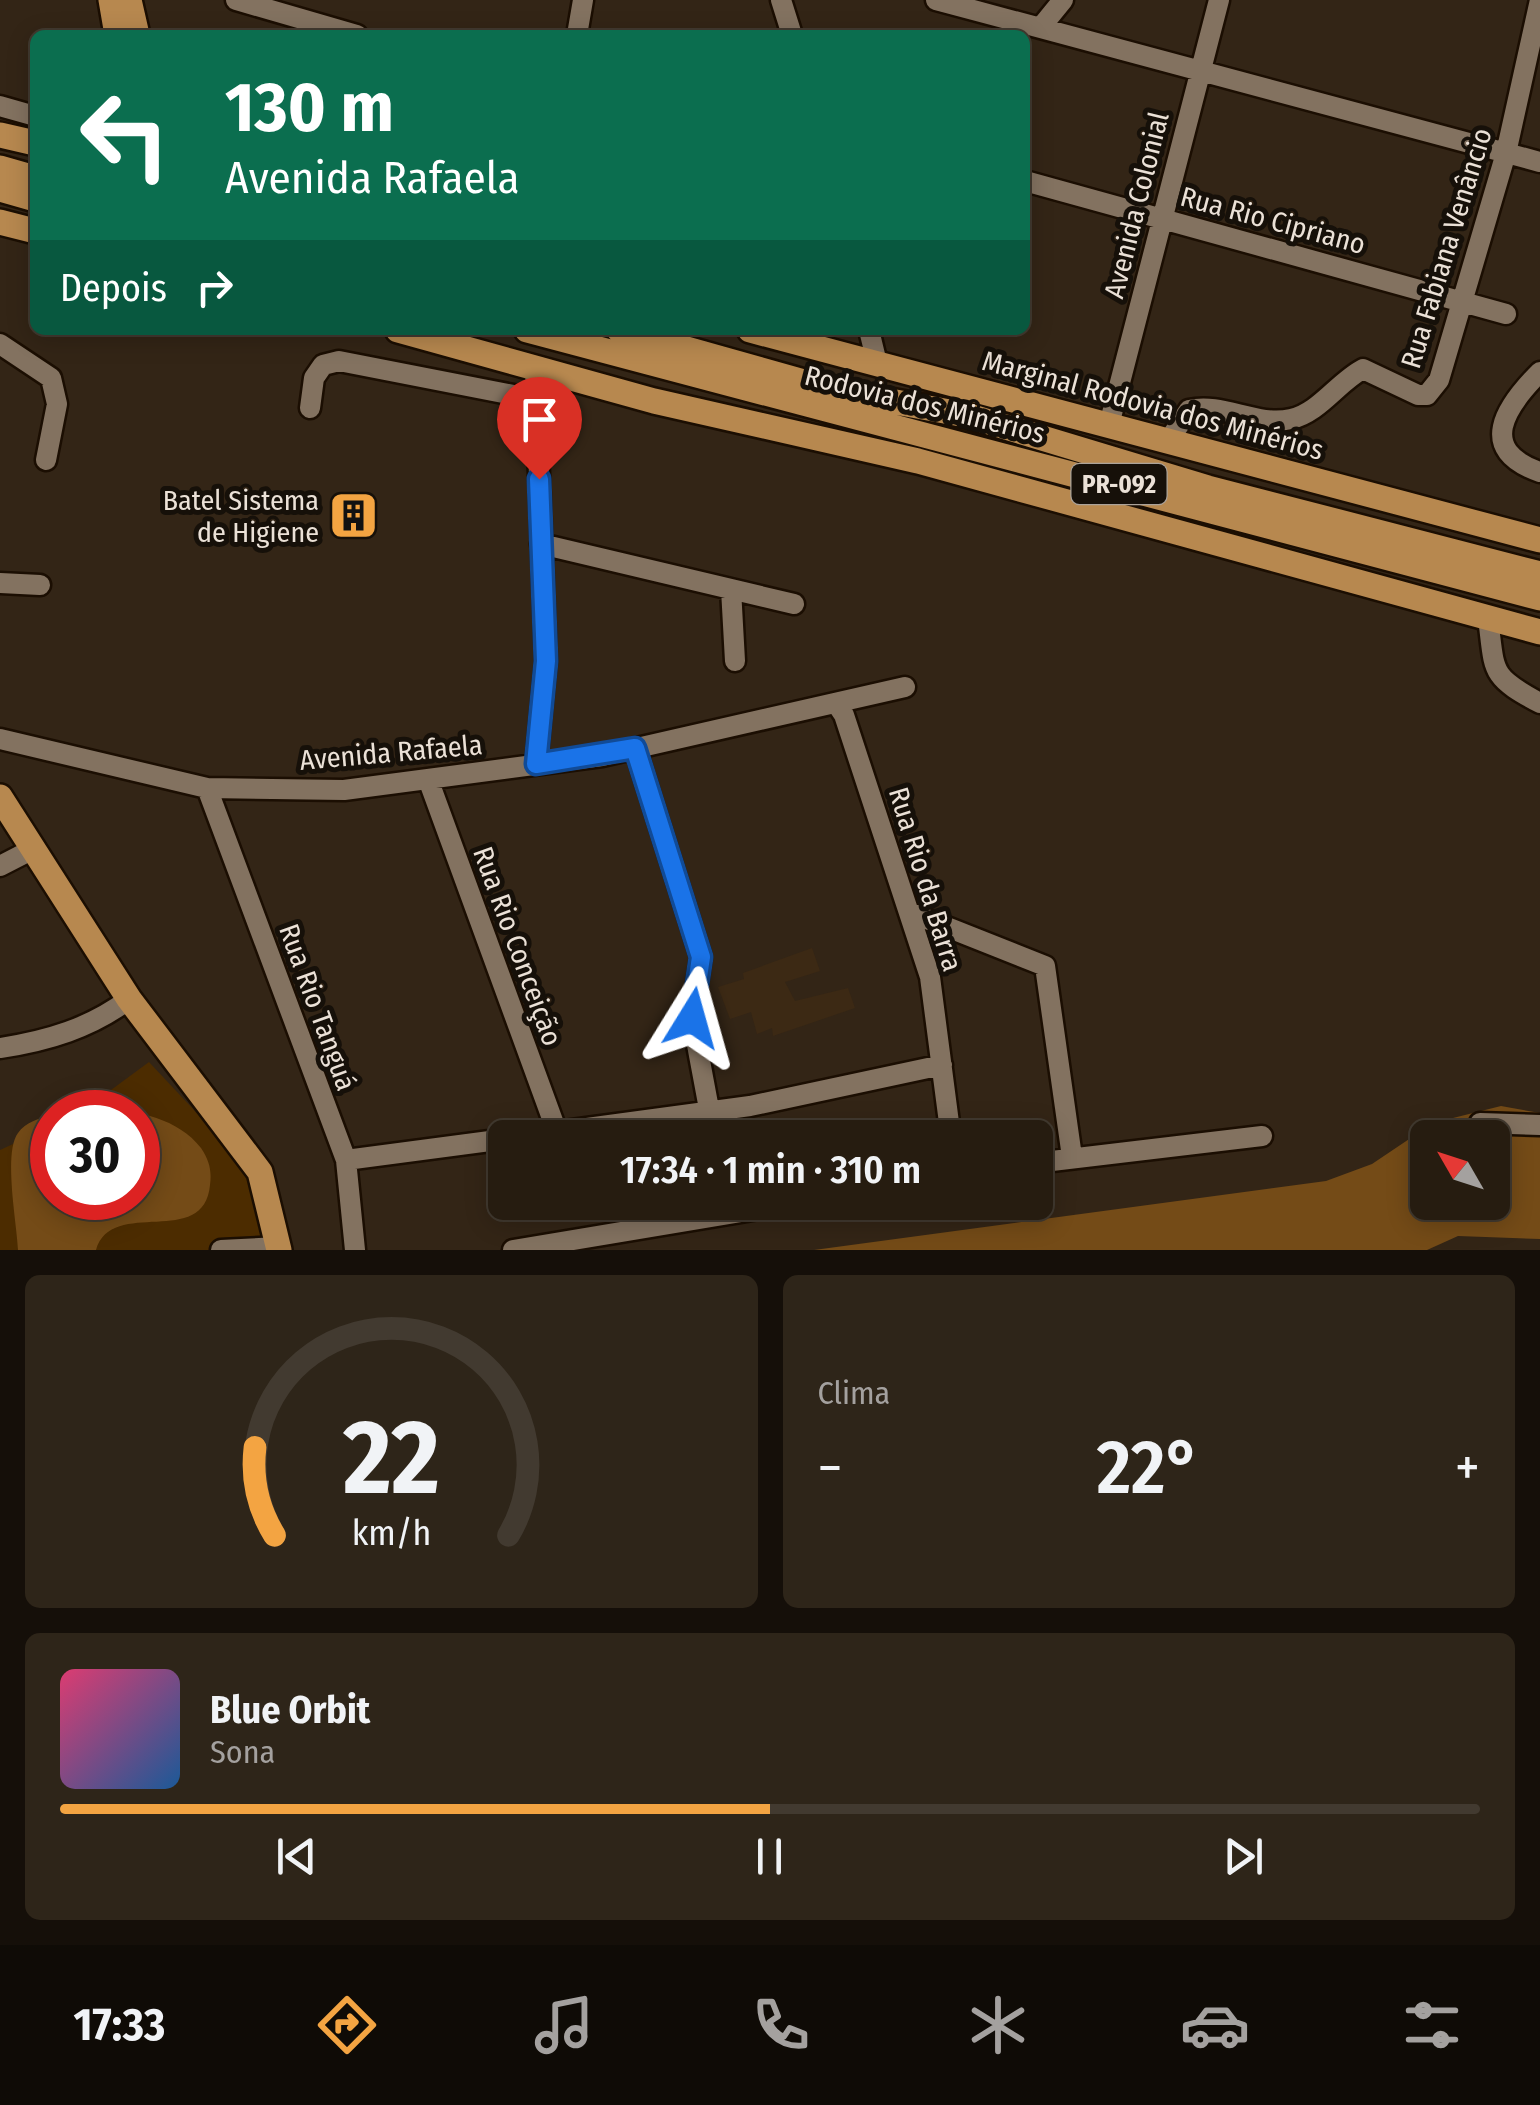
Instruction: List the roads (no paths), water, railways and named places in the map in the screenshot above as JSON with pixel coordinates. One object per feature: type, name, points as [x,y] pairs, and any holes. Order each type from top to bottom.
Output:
[{"type":"main road","points":[[111,0],[115,30]]},
{"type":"main road","points":[[129,0],[137,30]]},
{"type":"main road","points":[[0,135],[30,142]]},
{"type":"main road","points":[[0,168],[30,177]]},
{"type":"main road","points":[[0,189],[30,197]]},
{"type":"main road","points":[[2,229],[30,231]]},
{"type":"main road","points":[[416,335],[654,401],[918,461],[1540,632]]},
{"type":"main road","name":"Rodovia dos Minérios","points":[[545,335],[802,405],[1085,474],[1540,598]]},
{"type":"main road","name":"Rodovia dos Minérios","points":[[637,335],[836,391],[943,410],[1208,488],[1540,574]]},
{"type":"main road","points":[[761,335],[818,362],[943,410]]},
{"type":"main road","name":"Marginal Rodovia dos Minérios","points":[[770,335],[1540,540]]},
{"type":"main road","points":[[654,401],[802,405]]},
{"type":"main road","points":[[0,796],[129,999],[260,1172],[279,1248]]},
{"type":"street","points":[[236,0],[340,30]]},
{"type":"street","points":[[578,30],[583,0]]},
{"type":"street","points":[[780,0],[790,30]]},
{"type":"street","points":[[936,0],[1540,162]]},
{"type":"street","points":[[1041,27],[1063,0]]},
{"type":"street","name":"Avenida Colonial","points":[[1109,425],[1219,0]]},
{"type":"street","name":"Rua Fabiana Venâncio","points":[[1170,440],[1189,410],[1205,406],[1264,420],[1293,419],[1363,369],[1427,395],[1440,380],[1506,153],[1540,0]]},
{"type":"street","points":[[0,106],[30,115]]},
{"type":"street","name":"Rua Rio Cipriano","points":[[1030,182],[1506,314]]},
{"type":"street","points":[[870,335],[877,363]]},
{"type":"street","points":[[0,344],[52,378],[57,404],[46,460]]},
{"type":"street","points":[[310,408],[314,378],[323,365],[338,361],[534,399]]},
{"type":"street","points":[[535,369],[546,661],[536,764]]},
{"type":"street","points":[[1540,372],[1518,394],[1500,437],[1504,451],[1518,464],[1540,472]]},
{"type":"street","points":[[542,544],[794,604]]},
{"type":"street","points":[[0,582],[40,586]]},
{"type":"street","points":[[731,589],[735,662]]},
{"type":"street","points":[[1488,618],[1495,668],[1504,684],[1540,703]]},
{"type":"street","name":"Avenida Rafaela","points":[[0,739],[208,788],[344,790],[635,748],[905,687]]},
{"type":"street","name":"Rua Rio da Barra","points":[[836,703],[844,714],[930,977],[949,1120]]},
{"type":"street","points":[[635,748],[701,957],[692,1018],[709,1110]]},
{"type":"street","name":"Rua Rio Conceição","points":[[428,779],[553,1120]]},
{"type":"street","name":"Rua Rio Tanguá","points":[[208,788],[346,1160],[355,1250]]},
{"type":"street","points":[[0,866],[35,848]]},
{"type":"street","points":[[908,912],[1045,966],[1072,1157]]},
{"type":"street","points":[[0,1048],[32,1043],[102,1019],[129,999]]},
{"type":"street","points":[[640,1120],[750,1106],[942,1065]]},
{"type":"street","points":[[1510,1124],[1540,1125]]},
{"type":"street","points":[[1053,1160],[1262,1136]]},
{"type":"street","points":[[346,1160],[488,1140]]},
{"type":"street","points":[[513,1250],[692,1220]]},
{"type":"street","points":[[221,1250],[279,1248]]},
{"type":"place","name":"Batel Sistema de Higiene","points":[[354,516]]}]
